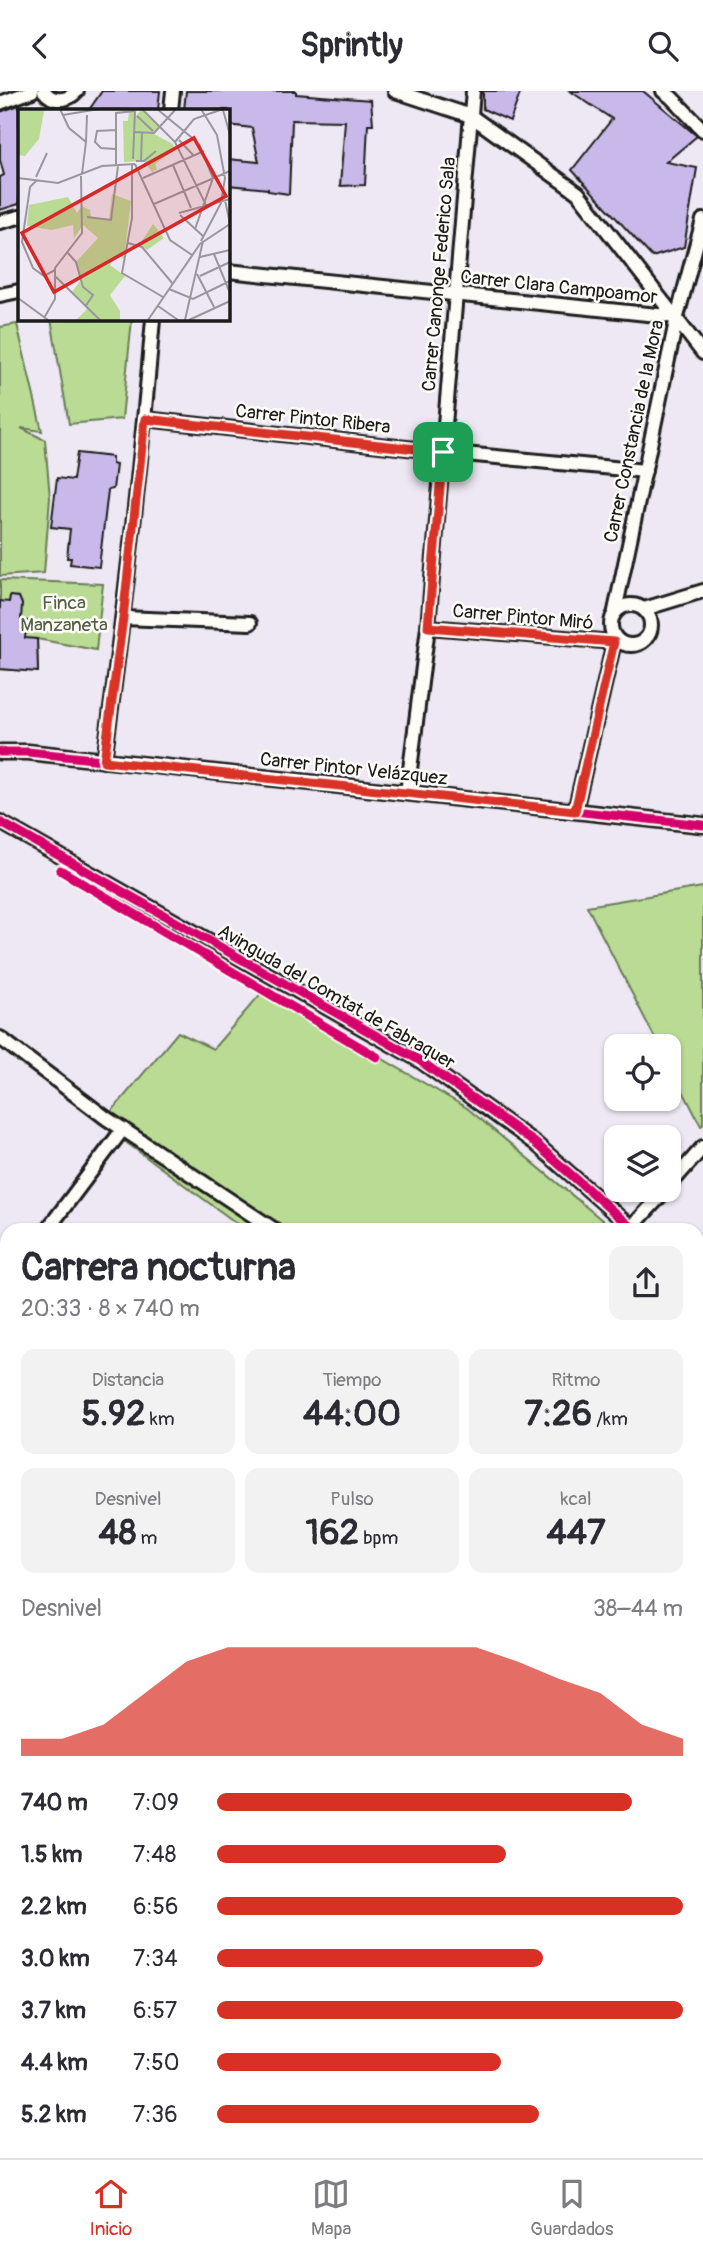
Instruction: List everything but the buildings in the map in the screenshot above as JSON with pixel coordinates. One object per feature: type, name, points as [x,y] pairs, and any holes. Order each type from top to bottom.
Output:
[{"type":"street","points":[[0,103],[32,91]]},
{"type":"street","points":[[44,91],[59,105],[77,91]]},
{"type":"street","points":[[171,109],[173,91]]},
{"type":"street","points":[[395,91],[471,116],[578,193],[703,353]]},
{"type":"street","name":"Carrer Canonge Federico Sala","points":[[428,627],[473,91]]},
{"type":"street","points":[[663,91],[703,130]]},
{"type":"street","points":[[0,222],[18,217]]},
{"type":"street","name":"Carrer Constancia de la Mora","points":[[615,611],[677,317],[703,220]]},
{"type":"street","name":"Carrer Clara Campoamor","points":[[229,271],[677,317]]},
{"type":"street","points":[[0,295],[18,291]]},
{"type":"street","points":[[104,761],[123,618],[153,320]]},
{"type":"street","name":"Carrer Pintor Ribera","points":[[145,419],[645,471]]},
{"type":"street","points":[[644,609],[703,591]]},
{"type":"street","points":[[575,811],[614,640],[610,621],[615,611],[628,604],[644,609],[651,623],[645,639],[640,643],[628,645],[614,640]]},
{"type":"street","points":[[123,618],[250,623]]},
{"type":"street","name":"Carrer Pintor Miró","points":[[407,793],[428,627],[614,640]]},
{"type":"street","name":"Carrer Pintor Velázquez","points":[[0,752],[28,752],[703,825]]},
{"type":"street","name":"Avinguda del Comtat de Fabraquer","points":[[0,822],[419,1060],[536,1143],[626,1223]]},
{"type":"street","points":[[0,1038],[123,1129],[264,1223]]},
{"type":"street","points":[[52,1223],[123,1129]]},
{"type":"street","points":[[681,1172],[703,1147]]},
{"type":"street","points":[[638,1223],[655,1202]]},
{"type":"green space","points":[[51,320],[132,320],[122,419],[69,424]]},
{"type":"green space","points":[[17,324],[42,431],[21,428],[45,440],[50,498],[44,573],[0,576],[0,327]]},
{"type":"green space","name":"Finca Manzaneta","points":[[0,580],[103,584],[96,650],[37,639],[38,672],[0,669]]},
{"type":"green space","points":[[703,887],[703,1125],[701,1126],[681,1087],[681,1034],[653,1034],[587,906]]},
{"type":"green space","points":[[264,990],[467,1108],[606,1223],[236,1223],[101,1124],[178,1032],[213,1049]]},
{"type":"cycle path","points":[[0,752],[28,752],[703,825]]},
{"type":"cycle path","points":[[0,822],[419,1060],[535,1143],[626,1223]]},
{"type":"cycle path","points":[[60,870],[377,1057]]},
{"type":"route","points":[[145,419],[443,452],[428,627],[614,642],[575,811],[104,761],[145,419]]}]
